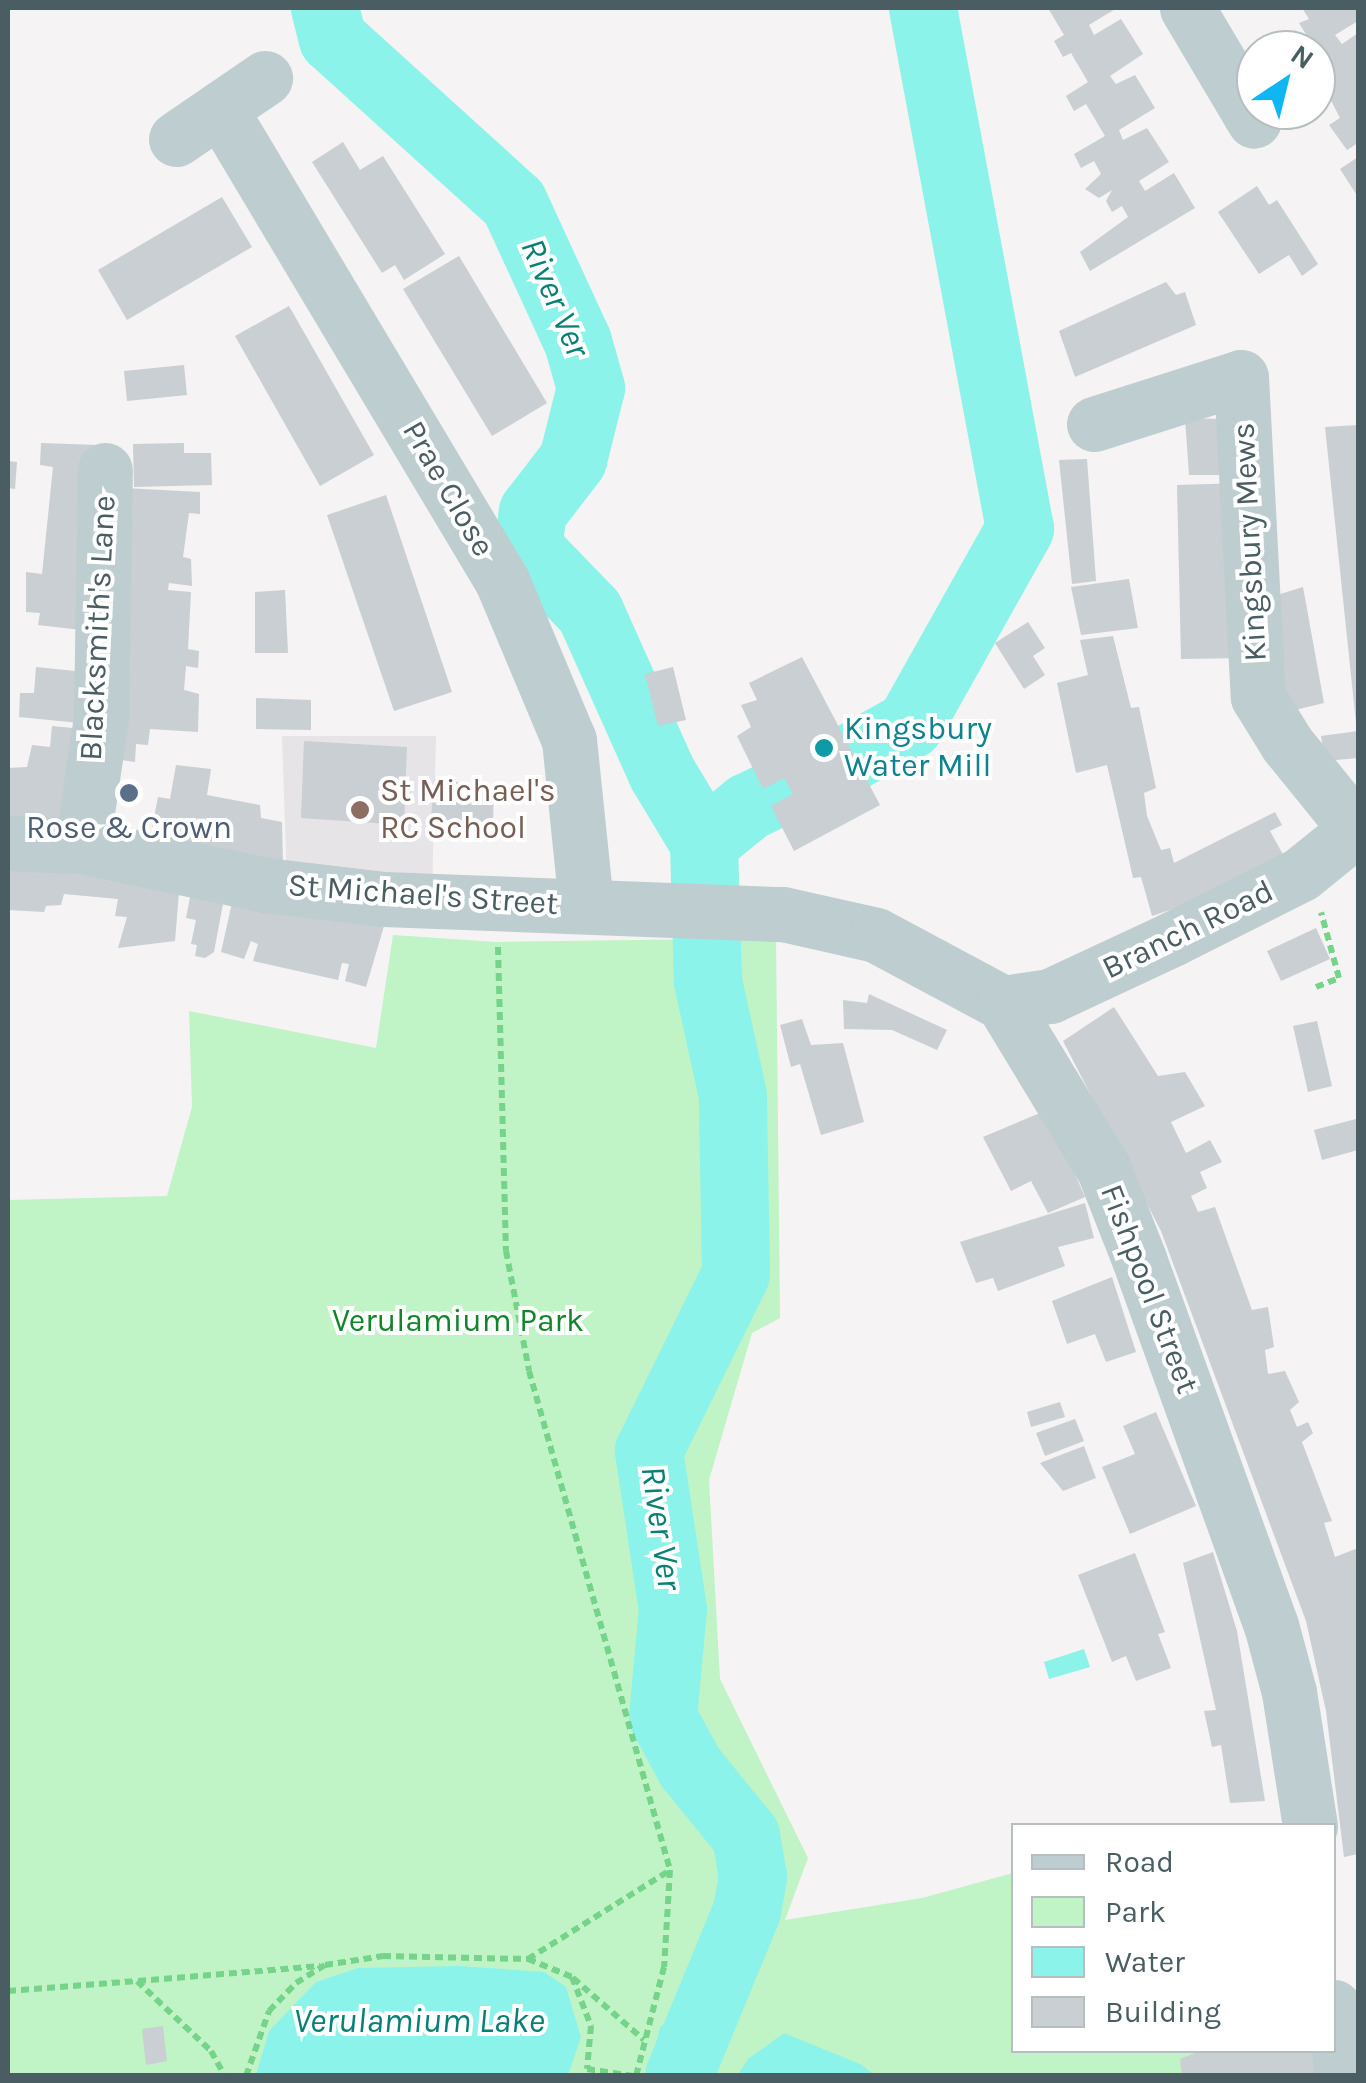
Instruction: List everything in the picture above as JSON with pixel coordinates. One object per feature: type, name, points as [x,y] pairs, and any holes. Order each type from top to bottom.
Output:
[{"type":"street","points":[[1187,8],[1231,100]]},
{"type":"street","name":"Prae Close","points":[[265,78],[198,124],[502,581],[569,740],[586,904]]},
{"type":"street","name":"Kingsbury Mews","points":[[1094,424],[1241,377],[1258,698],[1286,744],[1357,828]]},
{"type":"street","name":"Blacksmith's Lane","points":[[82,846],[100,717],[106,470]]},
{"type":"street","name":"Branch Road","points":[[1003,1003],[1050,996],[1301,874],[1357,828]]},
{"type":"street","name":"St Michael's Street","points":[[8,843],[82,846],[326,893],[497,906],[586,904],[810,918],[876,935],[1003,1003]]},
{"type":"street","name":"Fishpool Street","points":[[1003,1003],[1104,1170],[1140,1260],[1271,1625],[1289,1692],[1310,1823]]},
{"type":"street","points":[[1336,2024],[1342,2076]]},
{"type":"path","points":[[1301,874],[1322,912],[1340,978],[1316,988]]},
{"type":"path","points":[[498,949],[506,1251],[528,1371],[670,1870],[664,1967],[635,2076],[587,2069],[591,2026],[572,1977]]},
{"type":"path","points":[[528,1959],[670,1870]]},
{"type":"path","points":[[8,1991],[325,1965],[383,1956],[528,1959],[572,1977],[644,2040]]},
{"type":"path","points":[[246,2076],[269,2011],[325,1965]]},
{"type":"path","points":[[137,1981],[211,2051],[225,2076]]},
{"type":"shaded area","name":"St Michael's RC School","points":[[282,736],[436,736],[432,894],[287,883]]},
{"type":"green space","name":"Verulamium Park","points":[[393,935],[496,942],[776,938],[780,1318],[752,1333],[709,1480],[720,1679],[808,1858],[785,1920],[922,1898],[1011,1874],[1011,2053],[1321,2053],[1325,2075],[8,2075],[8,1200],[167,1196],[192,1107],[189,1011],[376,1048]]},
{"type":"water","points":[[1084,1649],[1090,1667],[1049,1679],[1044,1662]]},
{"type":"water","name":"Verulamium Lake","points":[[460,1966],[544,1972],[566,1987],[581,2037],[568,2075],[256,2075],[269,2031],[316,1982],[358,1968]]},
{"type":"water","points":[[712,1995],[690,2075],[649,2075],[660,2027]]},
{"type":"water","points":[[784,2033],[862,2065],[874,2075],[738,2075],[748,2059]]},
{"type":"building","points":[[1048,8],[1117,8],[1089,25],[1094,35],[1121,19],[1143,54],[1110,76],[1116,84],[1135,75],[1155,108],[1119,130],[1123,140],[1147,128],[1169,162],[1139,181],[1145,191],[1174,173],[1195,208],[1090,271],[1080,252],[1128,217],[1122,206],[1112,212],[1106,201],[1112,190],[1099,198],[1085,189],[1101,174],[1094,161],[1081,168],[1074,154],[1105,136],[1086,104],[1074,111],[1066,96],[1088,82],[1071,53],[1063,57],[1054,41],[1064,35]]},
{"type":"building","points":[[1302,8],[1358,8],[1358,21],[1336,34],[1336,30],[1303,30],[1299,23],[1309,19]]},
{"type":"building","points":[[1358,33],[1358,143],[1347,150],[1333,130],[1340,118],[1336,110],[1336,36],[1342,44]]},
{"type":"building","points":[[343,142],[360,170],[383,156],[445,254],[404,280],[395,265],[382,273],[312,162]]},
{"type":"building","points":[[1358,157],[1358,197],[1340,169]]},
{"type":"building","points":[[1257,186],[1269,205],[1277,200],[1318,264],[1302,276],[1289,255],[1259,274],[1218,212]]},
{"type":"building","points":[[222,197],[252,247],[127,320],[98,270]]},
{"type":"building","points":[[459,256],[547,403],[492,436],[403,289]]},
{"type":"building","points":[[1166,282],[1176,295],[1185,292],[1196,325],[1075,377],[1059,331]]},
{"type":"building","points":[[289,306],[374,455],[320,486],[235,336]]},
{"type":"building","points":[[184,365],[187,395],[127,401],[124,371]]},
{"type":"building","points":[[1185,418],[1221,419],[1224,475],[1189,475]]},
{"type":"building","points":[[1358,425],[1358,723],[1356,723],[1325,427]]},
{"type":"building","points":[[41,443],[98,445],[81,630],[38,625],[40,613],[26,612],[26,572],[42,574],[53,467],[40,465]]},
{"type":"building","points":[[184,443],[184,453],[211,453],[212,485],[134,487],[133,444]]},
{"type":"building","points":[[1087,459],[1096,581],[1072,584],[1059,460]]},
{"type":"building","points":[[8,461],[17,462],[15,489],[8,488]]},
{"type":"building","points":[[1242,483],[1246,658],[1181,659],[1177,485]]},
{"type":"building","points":[[124,488],[200,492],[200,514],[189,513],[183,557],[191,559],[192,586],[169,583],[168,590],[191,592],[188,649],[199,651],[198,668],[186,666],[184,690],[199,694],[198,732],[150,729],[148,745],[136,744],[135,762],[107,758]]},
{"type":"building","points":[[386,495],[452,692],[394,711],[327,515]]},
{"type":"building","points":[[1129,579],[1138,628],[1081,635],[1071,587]]},
{"type":"building","points":[[1303,587],[1324,703],[1291,711],[1277,659],[1277,595]]},
{"type":"building","points":[[285,590],[288,653],[255,653],[255,592]]},
{"type":"building","points":[[1028,622],[1045,648],[1033,656],[1045,675],[1024,689],[995,643]]},
{"type":"building","points":[[1113,636],[1131,708],[1139,707],[1156,788],[1144,793],[1147,816],[1161,850],[1170,848],[1174,863],[1275,812],[1282,825],[1270,831],[1291,869],[1152,916],[1141,877],[1133,878],[1107,765],[1076,773],[1057,683],[1088,675],[1080,640]]},
{"type":"building","name":"Kingsbury Water Mill","points":[[802,657],[880,805],[794,851],[771,806],[793,794],[784,778],[763,789],[737,736],[751,727],[741,705],[757,700],[749,683]]},
{"type":"building","points":[[36,667],[85,672],[80,723],[19,717],[20,693],[34,693]]},
{"type":"building","points":[[673,667],[686,720],[658,726],[645,674]]},
{"type":"building","points":[[256,698],[311,700],[311,730],[256,729]]},
{"type":"building","points":[[52,726],[93,730],[77,823],[8,818],[8,768],[27,767],[32,745],[50,747]]},
{"type":"building","points":[[1358,731],[1358,758],[1325,761],[1321,736]]},
{"type":"building","points":[[304,741],[407,747],[404,825],[301,818]]},
{"type":"building","points":[[176,765],[211,769],[207,795],[260,805],[261,818],[282,822],[283,865],[171,842],[172,833],[152,827],[158,797],[170,799]]},
{"type":"building","points":[[434,779],[494,787],[493,823],[431,819]]},
{"type":"building","points":[[8,864],[180,880],[175,941],[118,948],[127,917],[115,916],[118,899],[64,894],[61,905],[46,906],[44,912],[8,910]]},
{"type":"building","points":[[192,887],[225,893],[214,952],[205,958],[195,956],[197,945],[191,944],[196,920],[186,918]]},
{"type":"building","points":[[234,894],[384,926],[366,987],[345,981],[349,964],[342,963],[338,980],[253,961],[258,944],[251,941],[244,959],[221,952]]},
{"type":"building","points":[[1316,928],[1330,959],[1281,981],[1267,951]]},
{"type":"building","points":[[869,994],[947,1030],[937,1050],[892,1030],[844,1029],[843,1000],[867,1003]]},
{"type":"building","points":[[1114,1007],[1158,1076],[1185,1072],[1205,1106],[1171,1122],[1186,1153],[1210,1140],[1222,1162],[1200,1172],[1207,1188],[1191,1196],[1198,1212],[1215,1207],[1252,1310],[1268,1307],[1274,1347],[1265,1350],[1268,1374],[1285,1371],[1299,1402],[1290,1410],[1297,1427],[1308,1422],[1313,1433],[1302,1442],[1332,1521],[1324,1523],[1335,1557],[1358,1548],[1358,1854],[1344,1857],[1326,1711],[1306,1621],[1161,1231],[1063,1041]]},
{"type":"building","points":[[802,1019],[811,1045],[843,1043],[864,1122],[821,1135],[800,1064],[791,1067],[780,1025]]},
{"type":"building","points":[[1317,1021],[1332,1086],[1308,1092],[1293,1026]]},
{"type":"building","points":[[1047,1110],[1085,1197],[1048,1213],[1031,1181],[1011,1191],[983,1137]]},
{"type":"building","points":[[1356,1119],[1358,1150],[1322,1160],[1314,1130]]},
{"type":"building","points":[[1085,1203],[1094,1238],[1058,1247],[1065,1266],[998,1291],[993,1278],[976,1283],[960,1242]]},
{"type":"building","points":[[1112,1277],[1136,1352],[1106,1362],[1095,1334],[1067,1344],[1052,1301]]},
{"type":"building","points":[[1060,1402],[1065,1417],[1031,1427],[1027,1412]]},
{"type":"building","points":[[1156,1412],[1196,1506],[1130,1534],[1102,1467],[1135,1454],[1123,1426]]},
{"type":"building","points":[[1075,1419],[1084,1441],[1045,1456],[1036,1433]]},
{"type":"building","points":[[1084,1446],[1096,1478],[1063,1491],[1040,1463]]},
{"type":"building","points":[[1213,1552],[1237,1631],[1265,1801],[1230,1803],[1221,1745],[1212,1747],[1204,1711],[1216,1710],[1183,1563]]},
{"type":"building","points":[[1135,1553],[1165,1632],[1158,1634],[1171,1668],[1136,1681],[1126,1656],[1112,1662],[1078,1575]]},
{"type":"building","points":[[163,2026],[167,2061],[146,2065],[142,2029]]},
{"type":"building","points":[[1195,2053],[1313,2053],[1317,2076],[1182,2076],[1180,2059]]},
{"type":"waterway","name":"River Ver","points":[[325,8],[333,39],[514,203],[578,342],[591,388],[573,460],[533,512],[528,548],[590,612],[662,773],[704,843]]},
{"type":"waterway","name":"River Ver","points":[[854,756],[910,725],[1020,529],[923,8]]},
{"type":"waterway","name":"River Ver","points":[[679,2076],[747,1911],[753,1877],[746,1836],[690,1767],[663,1717],[673,1610],[649,1451],[736,1274],[733,1096],[708,981],[704,843],[748,807],[812,776]]},
{"type":"place","name":"Kingsbury Water Mill","points":[[824,748]]},
{"type":"place","name":"Rose & Crown","points":[[129,793]]},
{"type":"place","name":"St Michael's RC School","points":[[360,810]]}]
